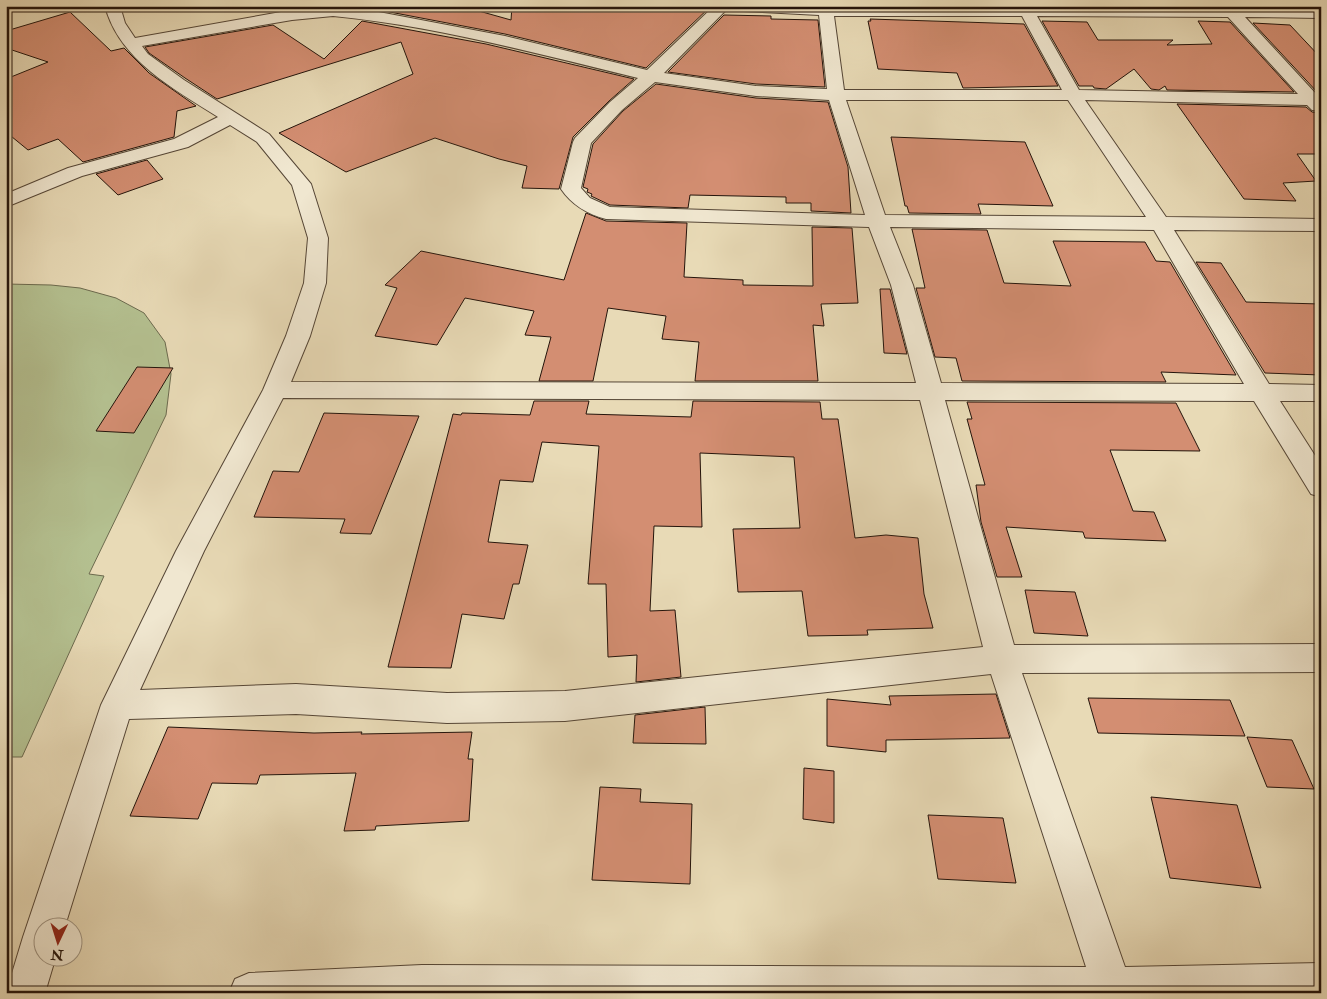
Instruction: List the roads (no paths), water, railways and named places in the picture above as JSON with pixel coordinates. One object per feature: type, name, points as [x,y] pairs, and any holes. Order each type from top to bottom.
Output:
[{"type":"street","points":[[49,916],[117,705],[190,551],[275,390],[298,336],[315,284],[318,238],[301,184],[262,138],[178,84],[142,56],[117,24],[112,6]]},
{"type":"street","points":[[723,6],[651,76],[616,106],[582,142],[571,189],[583,202],[606,213],[877,221],[1321,224]]},
{"type":"street","points":[[743,6],[826,11],[1026,9],[1229,10],[1321,13]]},
{"type":"street","points":[[1026,9],[1073,95],[1160,223],[1261,392],[1321,487]]},
{"type":"street","points":[[1229,10],[1318,103]]},
{"type":"street","points":[[132,43],[283,16],[333,11],[363,14],[496,39],[651,76],[756,91],[836,95],[1073,95],[1318,103]]},
{"type":"street","points":[[826,11],[836,95],[877,221],[902,285],[929,392],[1002,659],[1112,988]]},
{"type":"street","points":[[6,201],[76,172],[181,143],[230,118]]},
{"type":"street","points":[[275,390],[1321,393]]},
{"type":"street","points":[[117,705],[296,699],[447,708],[565,706],[1002,659],[1321,658]]},
{"type":"street","points":[[24,993],[33,966]]},
{"type":"street","points":[[249,993],[422,986],[1112,988],[1321,983]]}]
